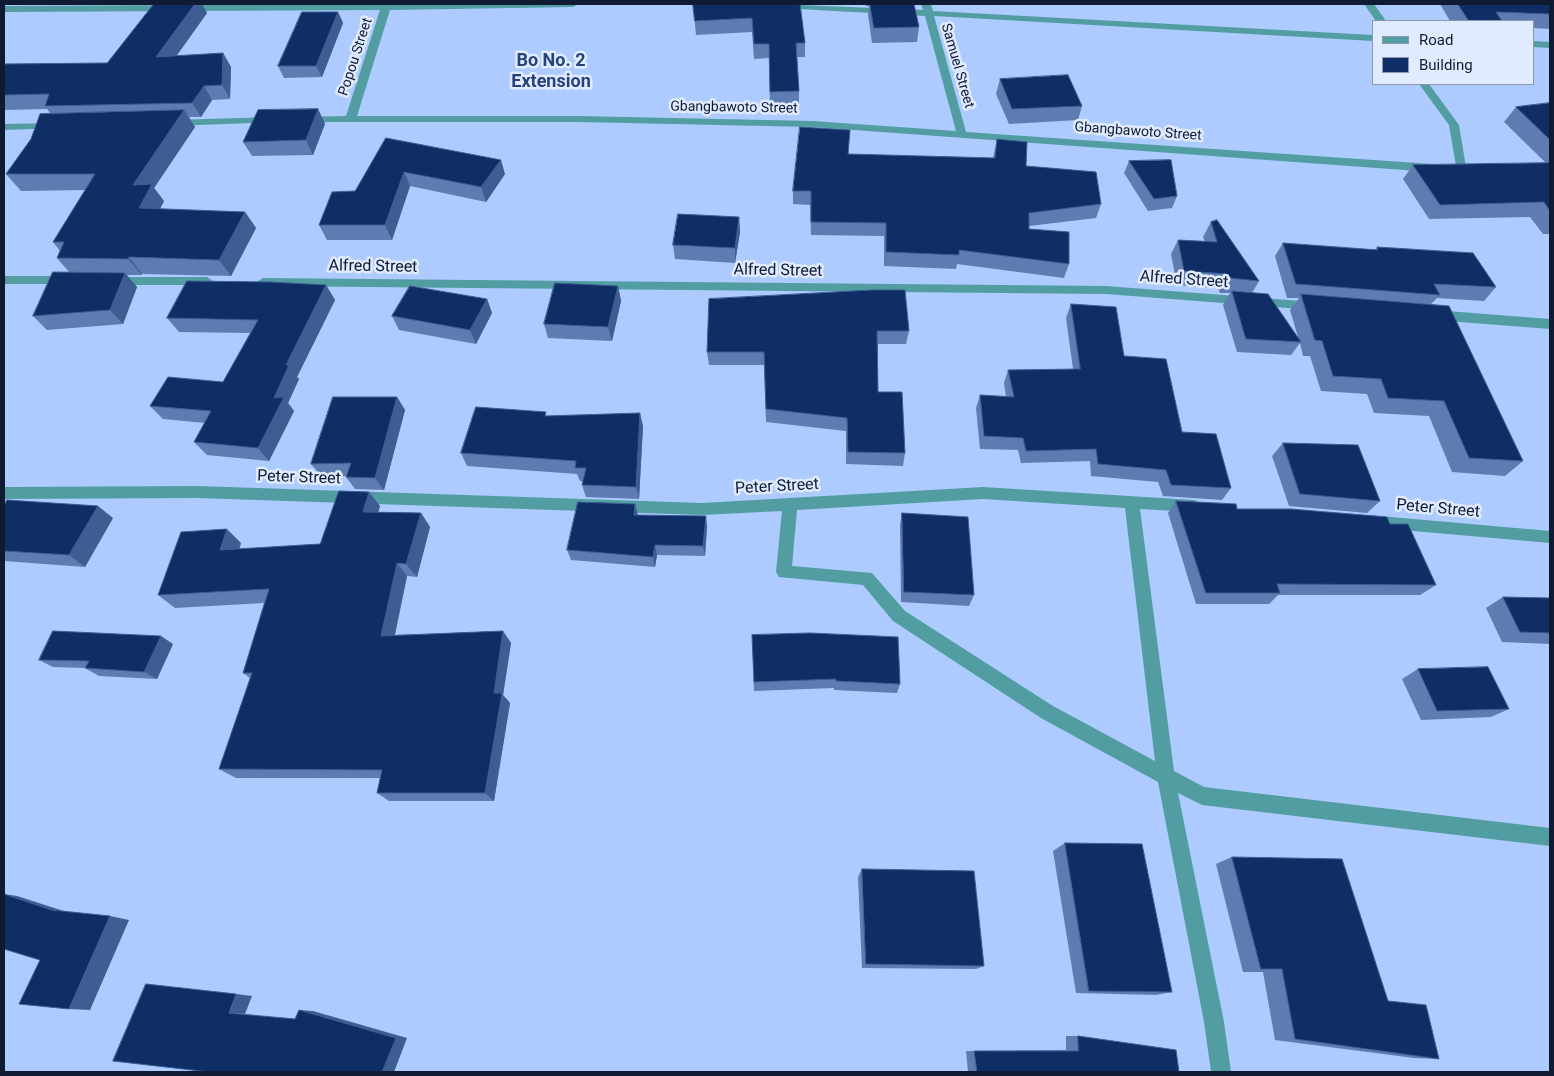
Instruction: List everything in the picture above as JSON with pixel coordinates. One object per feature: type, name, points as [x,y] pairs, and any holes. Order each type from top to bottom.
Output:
[{"type":"street","points":[[4,9],[573,4]]},
{"type":"street","points":[[768,4],[1372,38]]},
{"type":"street","name":"Samuel Street","points":[[926,4],[962,135]]},
{"type":"street","points":[[1369,4],[1380,20]]},
{"type":"street","name":"Popou Street","points":[[351,118],[387,5]]},
{"type":"street","points":[[1534,44],[1550,45]]},
{"type":"street","points":[[1425,85],[1454,125],[1451,170]]},
{"type":"street","name":"Gbangbawoto Street","points":[[162,123],[351,118],[588,119],[814,124],[1481,171]]},
{"type":"street","points":[[4,127],[63,125]]},
{"type":"street","points":[[4,280],[224,282]]},
{"type":"street","name":"Alfred Street","points":[[254,282],[1106,290],[1323,307]]},
{"type":"street","points":[[1422,314],[1550,324]]},
{"type":"street","name":"Peter Street","points":[[4,493],[198,492],[702,509],[983,493],[1209,507]]},
{"type":"street","points":[[1132,502],[1166,777],[1214,1022],[1221,1072]]},
{"type":"street","points":[[790,504],[784,572],[867,578],[899,616],[1047,712],[1202,796],[1550,837]]},
{"type":"street","name":"Peter Street","points":[[1355,519],[1550,536]]},
{"type":"building","points":[[154,4],[195,4],[156,57],[223,53],[222,85],[204,86],[192,103],[45,106],[49,94],[4,95],[4,64],[107,63]]},
{"type":"building","points":[[693,4],[800,4],[805,43],[796,43],[799,91],[770,92],[769,44],[754,44],[752,18],[695,21]]},
{"type":"building","points":[[870,4],[914,4],[919,27],[874,28]]},
{"type":"building","points":[[1458,4],[1550,4],[1550,14],[1496,12],[1501,20],[1468,20]]},
{"type":"building","points":[[302,12],[338,12],[316,66],[278,66]]},
{"type":"building","points":[[1068,75],[1082,106],[1012,109],[1000,79]]},
{"type":"building","points":[[1550,103],[1550,140],[1516,107]]},
{"type":"building","points":[[318,109],[306,140],[243,142],[258,110]]},
{"type":"building","points":[[184,110],[133,185],[152,184],[139,208],[245,212],[219,260],[129,257],[128,259],[57,258],[64,242],[53,242],[95,174],[6,174],[31,139],[40,114]]},
{"type":"building","points":[[800,127],[850,130],[848,154],[995,158],[997,139],[1027,142],[1026,166],[1096,172],[1101,204],[1029,213],[1029,229],[1069,232],[1069,264],[959,250],[959,255],[886,252],[886,223],[811,222],[811,191],[793,191]]},
{"type":"building","points":[[386,138],[501,160],[481,187],[404,172],[385,225],[319,225],[332,192],[355,191]]},
{"type":"building","points":[[1171,160],[1177,196],[1154,199],[1129,161]]},
{"type":"building","points":[[1550,163],[1550,211],[1544,202],[1440,205],[1413,165]]},
{"type":"building","points":[[678,214],[739,217],[735,248],[673,245]]},
{"type":"building","points":[[1217,220],[1259,281],[1228,278],[1227,274],[1184,271],[1178,240],[1217,242],[1211,222]]},
{"type":"building","points":[[1283,243],[1378,250],[1377,247],[1473,253],[1496,287],[1434,284],[1440,295],[1296,284]]},
{"type":"building","points":[[53,272],[125,273],[110,310],[33,316]]},
{"type":"building","points":[[187,281],[326,285],[286,365],[289,365],[274,398],[284,397],[258,448],[194,442],[211,411],[150,406],[168,377],[223,382],[258,320],[167,318]]},
{"type":"building","points":[[555,283],[618,286],[608,327],[544,324]]},
{"type":"building","points":[[410,286],[487,299],[470,330],[392,316]]},
{"type":"building","points":[[872,290],[905,290],[909,331],[877,331],[878,392],[902,392],[905,453],[848,452],[847,418],[766,409],[764,352],[707,352],[709,299]]},
{"type":"building","points":[[1232,291],[1268,294],[1301,342],[1246,339]]},
{"type":"building","points":[[1301,294],[1449,306],[1523,461],[1469,458],[1444,401],[1388,398],[1381,379],[1333,376],[1322,341],[1315,340]]},
{"type":"building","points":[[1071,304],[1116,307],[1124,356],[1166,359],[1182,432],[1216,434],[1231,488],[1171,485],[1166,470],[1098,464],[1096,449],[1026,451],[1023,438],[984,436],[980,395],[1014,397],[1008,370],[1080,369]]},
{"type":"building","points":[[333,397],[397,397],[375,478],[346,477],[351,463],[311,464]]},
{"type":"building","points":[[476,407],[546,412],[545,416],[640,413],[636,487],[582,485],[586,468],[575,468],[576,461],[461,453]]},
{"type":"building","points":[[1283,443],[1358,445],[1380,501],[1300,494]]},
{"type":"building","points":[[339,491],[369,492],[363,512],[421,513],[406,564],[397,563],[381,636],[503,631],[494,693],[502,693],[485,793],[377,793],[382,770],[219,769],[252,673],[243,673],[269,589],[158,595],[181,532],[227,529],[220,550],[320,544]]},
{"type":"building","points":[[7,500],[98,506],[69,555],[4,551],[4,506]]},
{"type":"building","points":[[1176,501],[1236,504],[1237,509],[1291,509],[1387,517],[1390,524],[1408,524],[1436,585],[1277,584],[1280,593],[1206,593]]},
{"type":"building","points":[[578,502],[635,504],[634,515],[706,516],[703,546],[655,545],[653,557],[567,550]]},
{"type":"building","points":[[902,513],[968,517],[974,595],[904,592]]},
{"type":"building","points":[[1503,597],[1550,598],[1550,633],[1520,632]]},
{"type":"building","points":[[53,631],[161,636],[144,672],[85,668],[89,661],[39,660]]},
{"type":"building","points":[[810,633],[898,637],[900,684],[836,681],[836,679],[754,682],[752,635]]},
{"type":"building","points":[[1488,667],[1509,709],[1437,711],[1418,669]]},
{"type":"building","points":[[1065,843],[1142,844],[1172,992],[1089,991]]},
{"type":"building","points":[[1232,857],[1342,859],[1388,1001],[1426,1005],[1439,1059],[1295,1039],[1282,969],[1261,969]]},
{"type":"building","points":[[862,869],[974,871],[984,966],[866,964]]},
{"type":"building","points":[[4,894],[52,910],[110,916],[69,1009],[19,1004],[40,960],[4,949]]},
{"type":"building","points":[[146,984],[236,994],[229,1013],[295,1019],[299,1010],[396,1038],[382,1072],[209,1072],[113,1061]]},
{"type":"building","points":[[1078,1036],[1176,1050],[1179,1072],[977,1072],[974,1051],[1078,1051]]},
{"type":"district","name":"Bo No. 2 Extension","points":[[551,71]]}]
